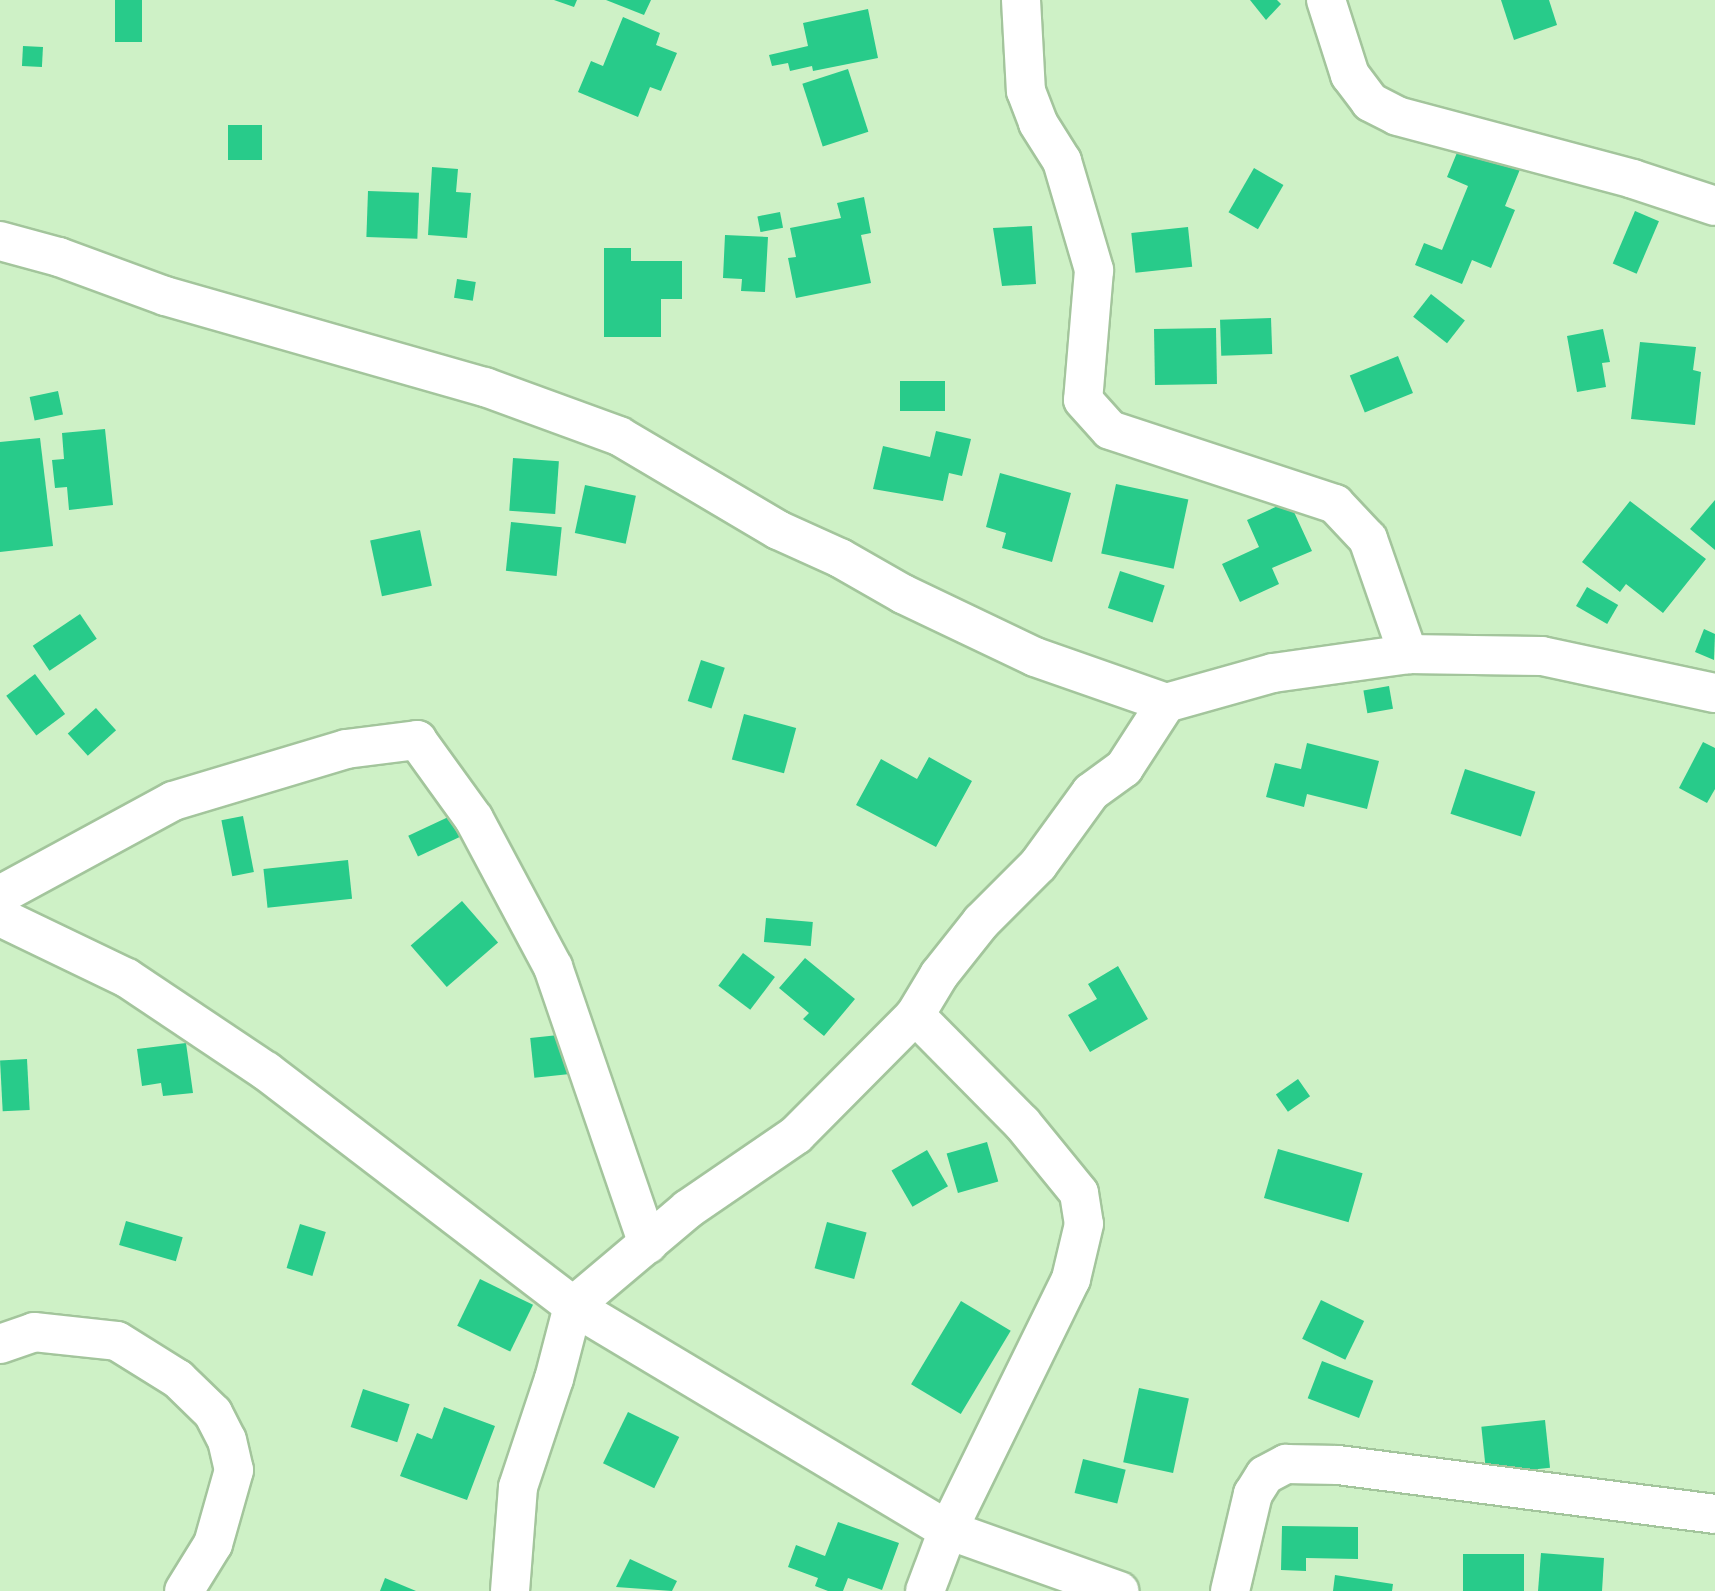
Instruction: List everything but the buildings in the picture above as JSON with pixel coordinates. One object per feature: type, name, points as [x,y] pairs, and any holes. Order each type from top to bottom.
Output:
[{"type":"street","points":[[1021,0],[1026,92],[1038,123],[1062,162],[1094,270],[1083,400],[1110,430],[1335,504],[1368,539],[1408,654]]},
{"type":"street","points":[[1326,0],[1350,75],[1370,102],[1397,116],[1633,179],[1715,206]]},
{"type":"street","points":[[0,241],[59,257],[165,296],[485,387],[618,436],[778,530],[840,558],[903,594],[1035,657],[1166,702],[1273,673],[1408,654],[1542,656],[1715,693]]},
{"type":"street","points":[[510,1591],[518,1487],[554,1379],[573,1306],[735,1174],[796,1135],[915,1015],[981,922],[1038,865],[1091,792],[1124,768],[1166,702]]},
{"type":"street","points":[[0,895],[173,801],[346,749],[417,740],[474,819],[553,967],[648,1244]]},
{"type":"street","points":[[0,917],[127,978],[243,1056],[573,1306],[948,1530],[1119,1591]]},
{"type":"street","points":[[915,1015],[1022,1123],[1079,1193],[1084,1224],[1071,1279],[948,1530],[925,1591]]},
{"type":"street","points":[[0,1344],[34,1332],[117,1341],[178,1380],[213,1413],[227,1440],[234,1470],[214,1544],[184,1591]]},
{"type":"street","points":[[1230,1591],[1253,1494],[1265,1475],[1286,1464],[1338,1465],[1715,1514]]}]
